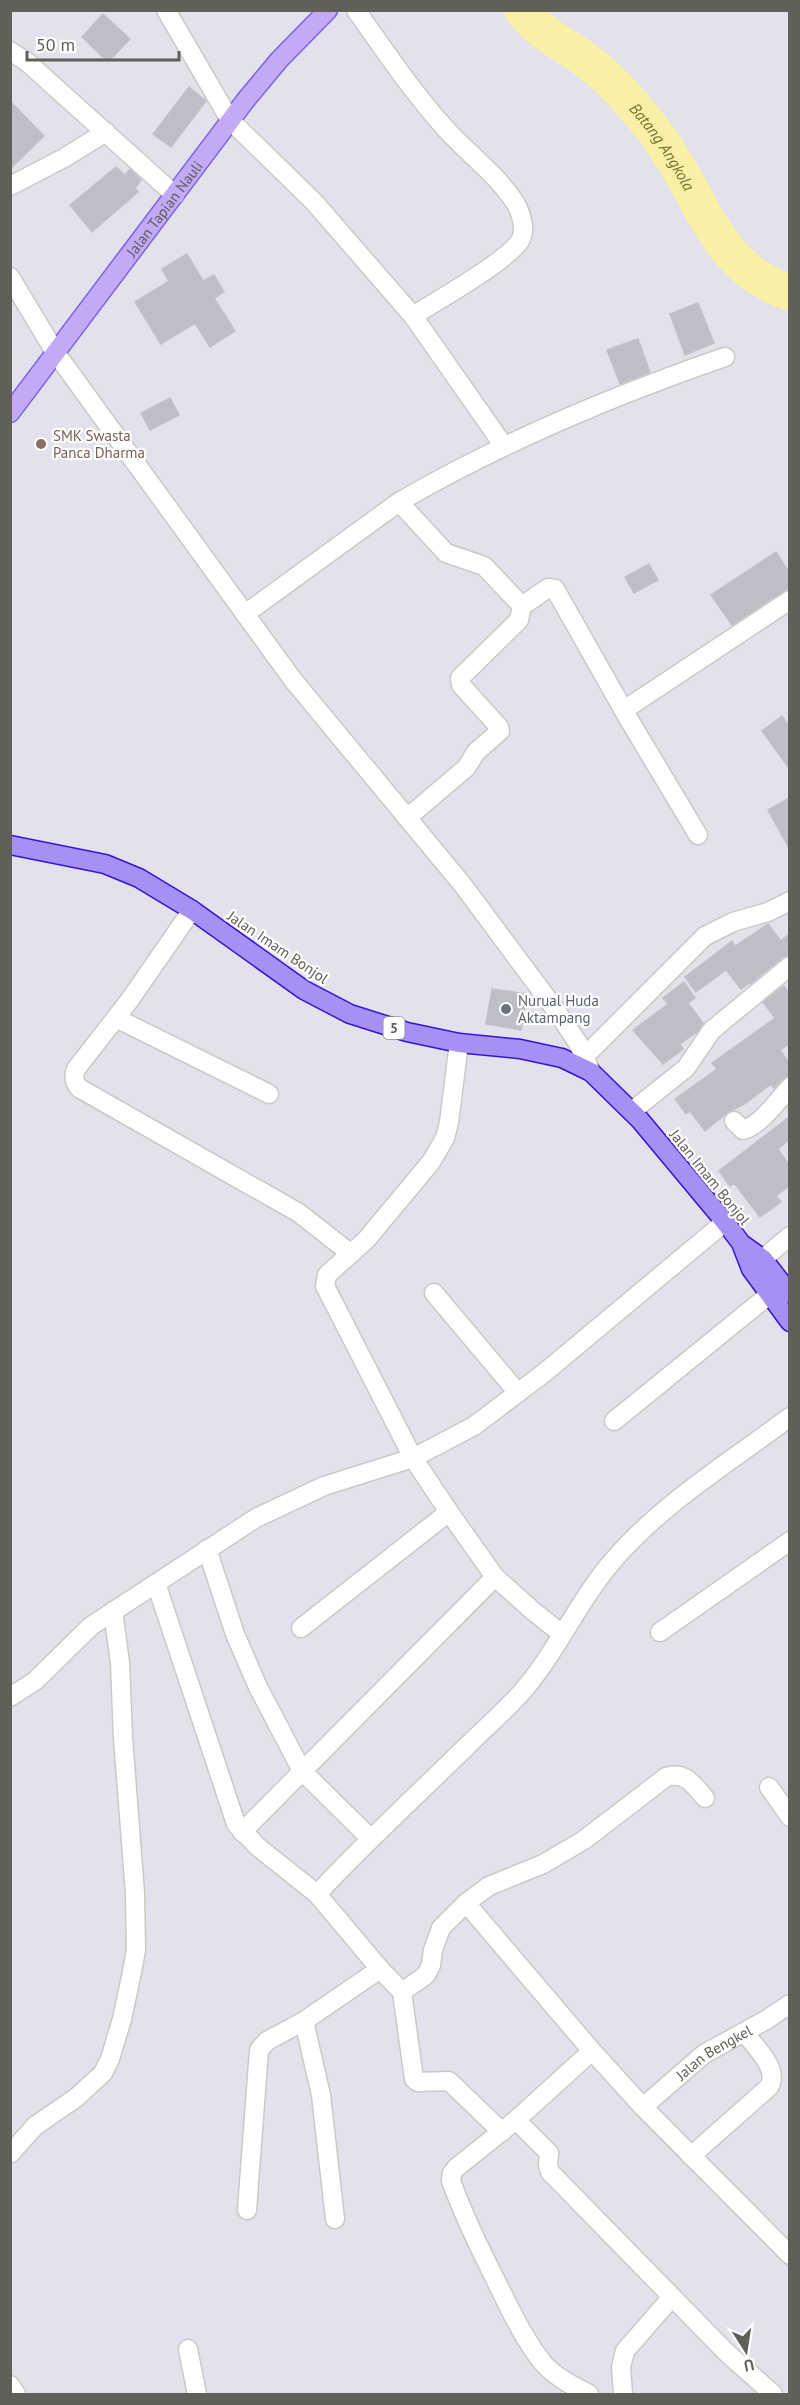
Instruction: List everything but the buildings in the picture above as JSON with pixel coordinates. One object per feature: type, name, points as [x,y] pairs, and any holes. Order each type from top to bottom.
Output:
[{"type":"highway","name":"Jalan Imam Bonjol","points":[[10,845],[105,864],[139,878],[192,910],[304,990],[350,1014],[406,1032],[459,1042],[520,1049],[588,1064],[632,1112],[780,1291],[789,1322]]},
{"type":"main road","name":"Jalan Tapian Nauli","points":[[10,413],[176,195],[230,120],[279,60],[328,10]]},
{"type":"street","points":[[166,10],[230,120],[314,202],[413,316],[504,446]]},
{"type":"street","points":[[356,10],[444,127],[508,194],[522,219],[522,238],[517,245],[497,262],[413,316]]},
{"type":"street","points":[[10,51],[27,62],[176,195]]},
{"type":"street","points":[[10,186],[105,132]]},
{"type":"street","points":[[10,277],[55,352],[293,680],[462,884],[555,1009],[588,1064],[705,936],[717,928],[768,912],[789,901]]},
{"type":"street","points":[[245,614],[399,502],[504,446],[642,386],[725,357]]},
{"type":"street","points":[[399,502],[446,553],[484,566],[522,606]]},
{"type":"street","points":[[407,818],[466,768],[476,752],[500,731],[500,727],[461,685],[460,678],[519,620],[522,606],[548,588],[555,589],[698,835]]},
{"type":"street","points":[[624,710],[789,600]]},
{"type":"street","points":[[192,910],[116,1018],[76,1069],[74,1079],[79,1088],[299,1213],[350,1253]]},
{"type":"street","points":[[632,1112],[690,1064],[712,1030],[789,966]]},
{"type":"street","points":[[116,1018],[270,1094]]},
{"type":"street","points":[[459,1042],[445,1138],[431,1162],[366,1240],[327,1275],[324,1282],[413,1458],[449,1512],[495,1577],[562,1634]]},
{"type":"street","points":[[735,1121],[743,1130],[747,1130],[789,1087]]},
{"type":"street","points":[[10,1697],[35,1681],[91,1626],[256,1518],[324,1486],[413,1458],[474,1426],[518,1393],[724,1222]]},
{"type":"street","points":[[757,1264],[789,1236]]},
{"type":"street","points":[[614,1421],[780,1291]]},
{"type":"street","points":[[434,1293],[518,1393]]},
{"type":"street","points":[[317,1894],[370,1838],[521,1693],[582,1601],[615,1557],[656,1517],[789,1417]]},
{"type":"street","points":[[301,1628],[449,1512]]},
{"type":"street","points":[[660,1632],[789,1541]]},
{"type":"street","points":[[207,1549],[235,1634],[258,1687],[302,1771],[370,1838]]},
{"type":"street","points":[[242,1832],[495,1577]]},
{"type":"street","points":[[156,1583],[189,1676],[232,1814],[242,1832],[317,1894],[402,1992],[414,2079],[418,2082],[449,2081],[509,2126],[548,2151],[550,2172],[726,2353],[773,2394]]},
{"type":"street","points":[[10,2154],[35,2126],[77,2097],[103,2073],[110,2059],[122,2019],[132,1972],[136,1950],[135,1893],[123,1738],[120,1663],[113,1611]]},
{"type":"street","points":[[402,1992],[426,1975],[431,1965],[438,1934],[446,1921],[489,1886],[543,1864],[584,1840],[666,1777],[678,1774],[683,1776],[705,1798]]},
{"type":"street","points":[[769,1786],[789,1817]]},
{"type":"street","points":[[466,1903],[643,2107],[788,2250]]},
{"type":"street","points":[[248,2210],[259,2050],[267,2041],[304,2021],[380,1969]]},
{"type":"street","name":"Jalan Bengkel","points":[[643,2107],[704,2054],[789,2004]]},
{"type":"street","points":[[304,2021],[321,2095],[335,2219]]},
{"type":"street","points":[[691,2156],[772,2082],[771,2069],[744,2032]]},
{"type":"street","points":[[589,2394],[556,2376],[532,2348],[483,2257],[451,2181],[452,2173],[456,2168],[509,2126],[592,2050]]},
{"type":"street","points":[[623,2394],[621,2367],[625,2351],[672,2298]]},
{"type":"street","points":[[188,2349],[197,2394]]},
{"type":"street","points":[[10,2385],[16,2394]]},
{"type":"waterway","name":"Batang Angkola","points":[[522,10],[544,32],[598,70],[638,110],[664,145],[718,237],[731,254],[766,282],[790,293]]},
{"type":"place","name":"SMK Swasta Panca Dharma","points":[[41,444]]},
{"type":"place","name":"Nurual Huda Aktampang","points":[[506,1009]]}]
